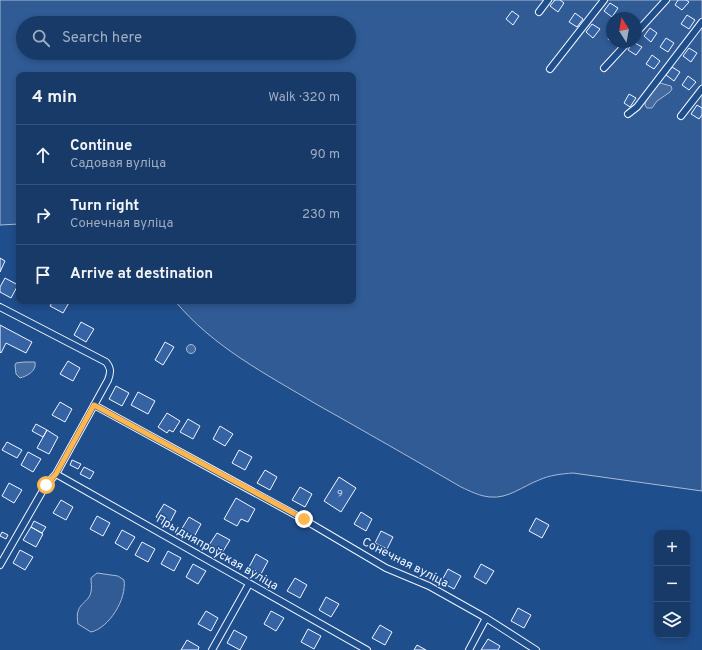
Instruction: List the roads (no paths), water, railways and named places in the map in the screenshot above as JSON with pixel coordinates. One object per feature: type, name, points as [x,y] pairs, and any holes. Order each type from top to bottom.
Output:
[{"type":"street","points":[[539,12],[548,0]]},
{"type":"street","points":[[550,69],[604,0]]},
{"type":"street","points":[[642,26],[666,0]]},
{"type":"street","points":[[628,114],[637,106],[702,22]]},
{"type":"street","points":[[604,68],[622,48]]},
{"type":"street","points":[[681,116],[702,89]]},
{"type":"street","points":[[0,307],[106,362],[110,367],[111,372],[56,474],[46,485],[0,565]]},
{"type":"street","name":"Сонечная вуліца","points":[[94,405],[304,519],[386,568],[429,586],[486,618],[536,650]]},
{"type":"street","name":"Прыдняпроўская вуліца","points":[[56,474],[367,650]]},
{"type":"street","points":[[212,650],[249,584]]},
{"type":"street","points":[[469,650],[486,618]]}]
